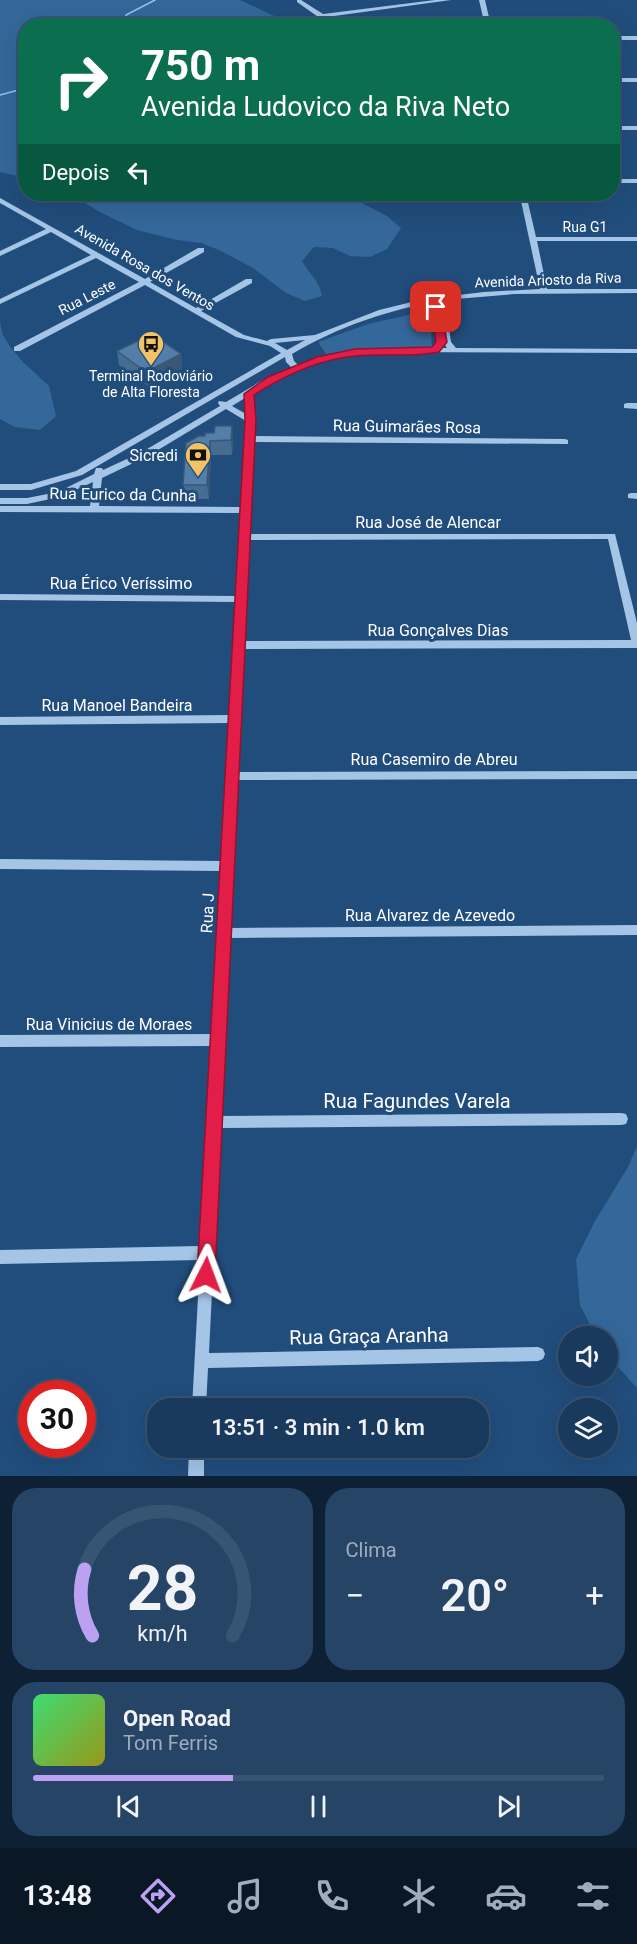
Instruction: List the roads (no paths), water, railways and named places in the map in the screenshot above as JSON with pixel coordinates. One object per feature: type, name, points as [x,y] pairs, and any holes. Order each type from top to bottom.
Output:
[{"type":"street","points":[[323,16],[392,5],[448,0]]},
{"type":"street","points":[[482,0],[486,18]]},
{"type":"street","points":[[299,1],[326,18]]},
{"type":"street","points":[[620,38],[637,38]]},
{"type":"street","points":[[620,80],[637,80]]},
{"type":"street","points":[[620,128],[637,128]]},
{"type":"street","points":[[620,182],[637,181]]},
{"type":"street","points":[[525,201],[543,291]]},
{"type":"street","name":"Avenida Rosa dos Ventos","points":[[2,203],[248,339],[268,342],[281,348],[297,368]]},
{"type":"street","points":[[0,254],[51,229]]},
{"type":"street","name":"Rua G1","points":[[533,239],[637,239]]},
{"type":"street","name":"Rua Leste","points":[[17,349],[201,250]]},
{"type":"street","points":[[0,302],[96,255]]},
{"type":"street","points":[[195,311],[249,281]]},
{"type":"street","name":"Avenida Ariosto da Riva","points":[[0,487],[31,487],[79,473],[299,346],[393,309],[437,309],[458,297],[543,291],[637,291]]},
{"type":"street","points":[[454,350],[447,344],[437,309],[447,300],[458,297]]},
{"type":"street","points":[[435,350],[442,342],[442,325]]},
{"type":"street","points":[[268,342],[318,337]]},
{"type":"street","points":[[281,348],[299,346],[312,352],[317,360]]},
{"type":"street","points":[[0,501],[25,504],[60,494],[145,454],[271,379],[317,360],[355,352],[637,351]]},
{"type":"street","name":"Rua J","points":[[199,1398],[246,510],[249,394]]},
{"type":"street","points":[[210,398],[250,420]]},
{"type":"street","points":[[627,406],[637,406]]},
{"type":"street","name":"Rua Guimarães Rosa","points":[[249,439],[565,442]]},
{"type":"street","points":[[94,508],[99,475],[98,462]]},
{"type":"street","name":"Rua Eurico da Cunha","points":[[0,509],[25,504],[94,508],[246,510]]},
{"type":"street","name":"Rua José de Alencar","points":[[244,537],[612,536],[626,595]]},
{"type":"street","points":[[637,595],[626,595],[637,644]]},
{"type":"street","name":"Rua Érico Veríssimo","points":[[0,597],[241,599]]},
{"type":"street","name":"Rua Gonçalves Dias","points":[[239,645],[637,644]]},
{"type":"street","name":"Rua Manoel Bandeira","points":[[0,721],[235,719]]},
{"type":"street","name":"Rua Casemiro de Abreu","points":[[232,776],[637,775]]},
{"type":"street","points":[[0,864],[227,867]]},
{"type":"street","name":"Rua Alvarez de Azevedo","points":[[224,933],[637,930]]},
{"type":"street","name":"Rua Vinicius de Moraes","points":[[0,1041],[218,1040]]},
{"type":"street","name":"Rua Fagundes Varela","points":[[214,1122],[621,1119]]},
{"type":"street","points":[[0,1257],[207,1253]]},
{"type":"street","name":"Rua Graça Aranha","points":[[201,1361],[538,1354]]},
{"type":"street","points":[[195,1476],[196,1458]]},
{"type":"waterway","points":[[127,18],[126,15],[155,0]]},
{"type":"waterway","points":[[0,95],[18,90]]},
{"type":"place","name":"Terminal Rodoviário de Alta Floresta","points":[[151,367]]},
{"type":"place","name":"Sicredi","points":[[198,478]]}]
